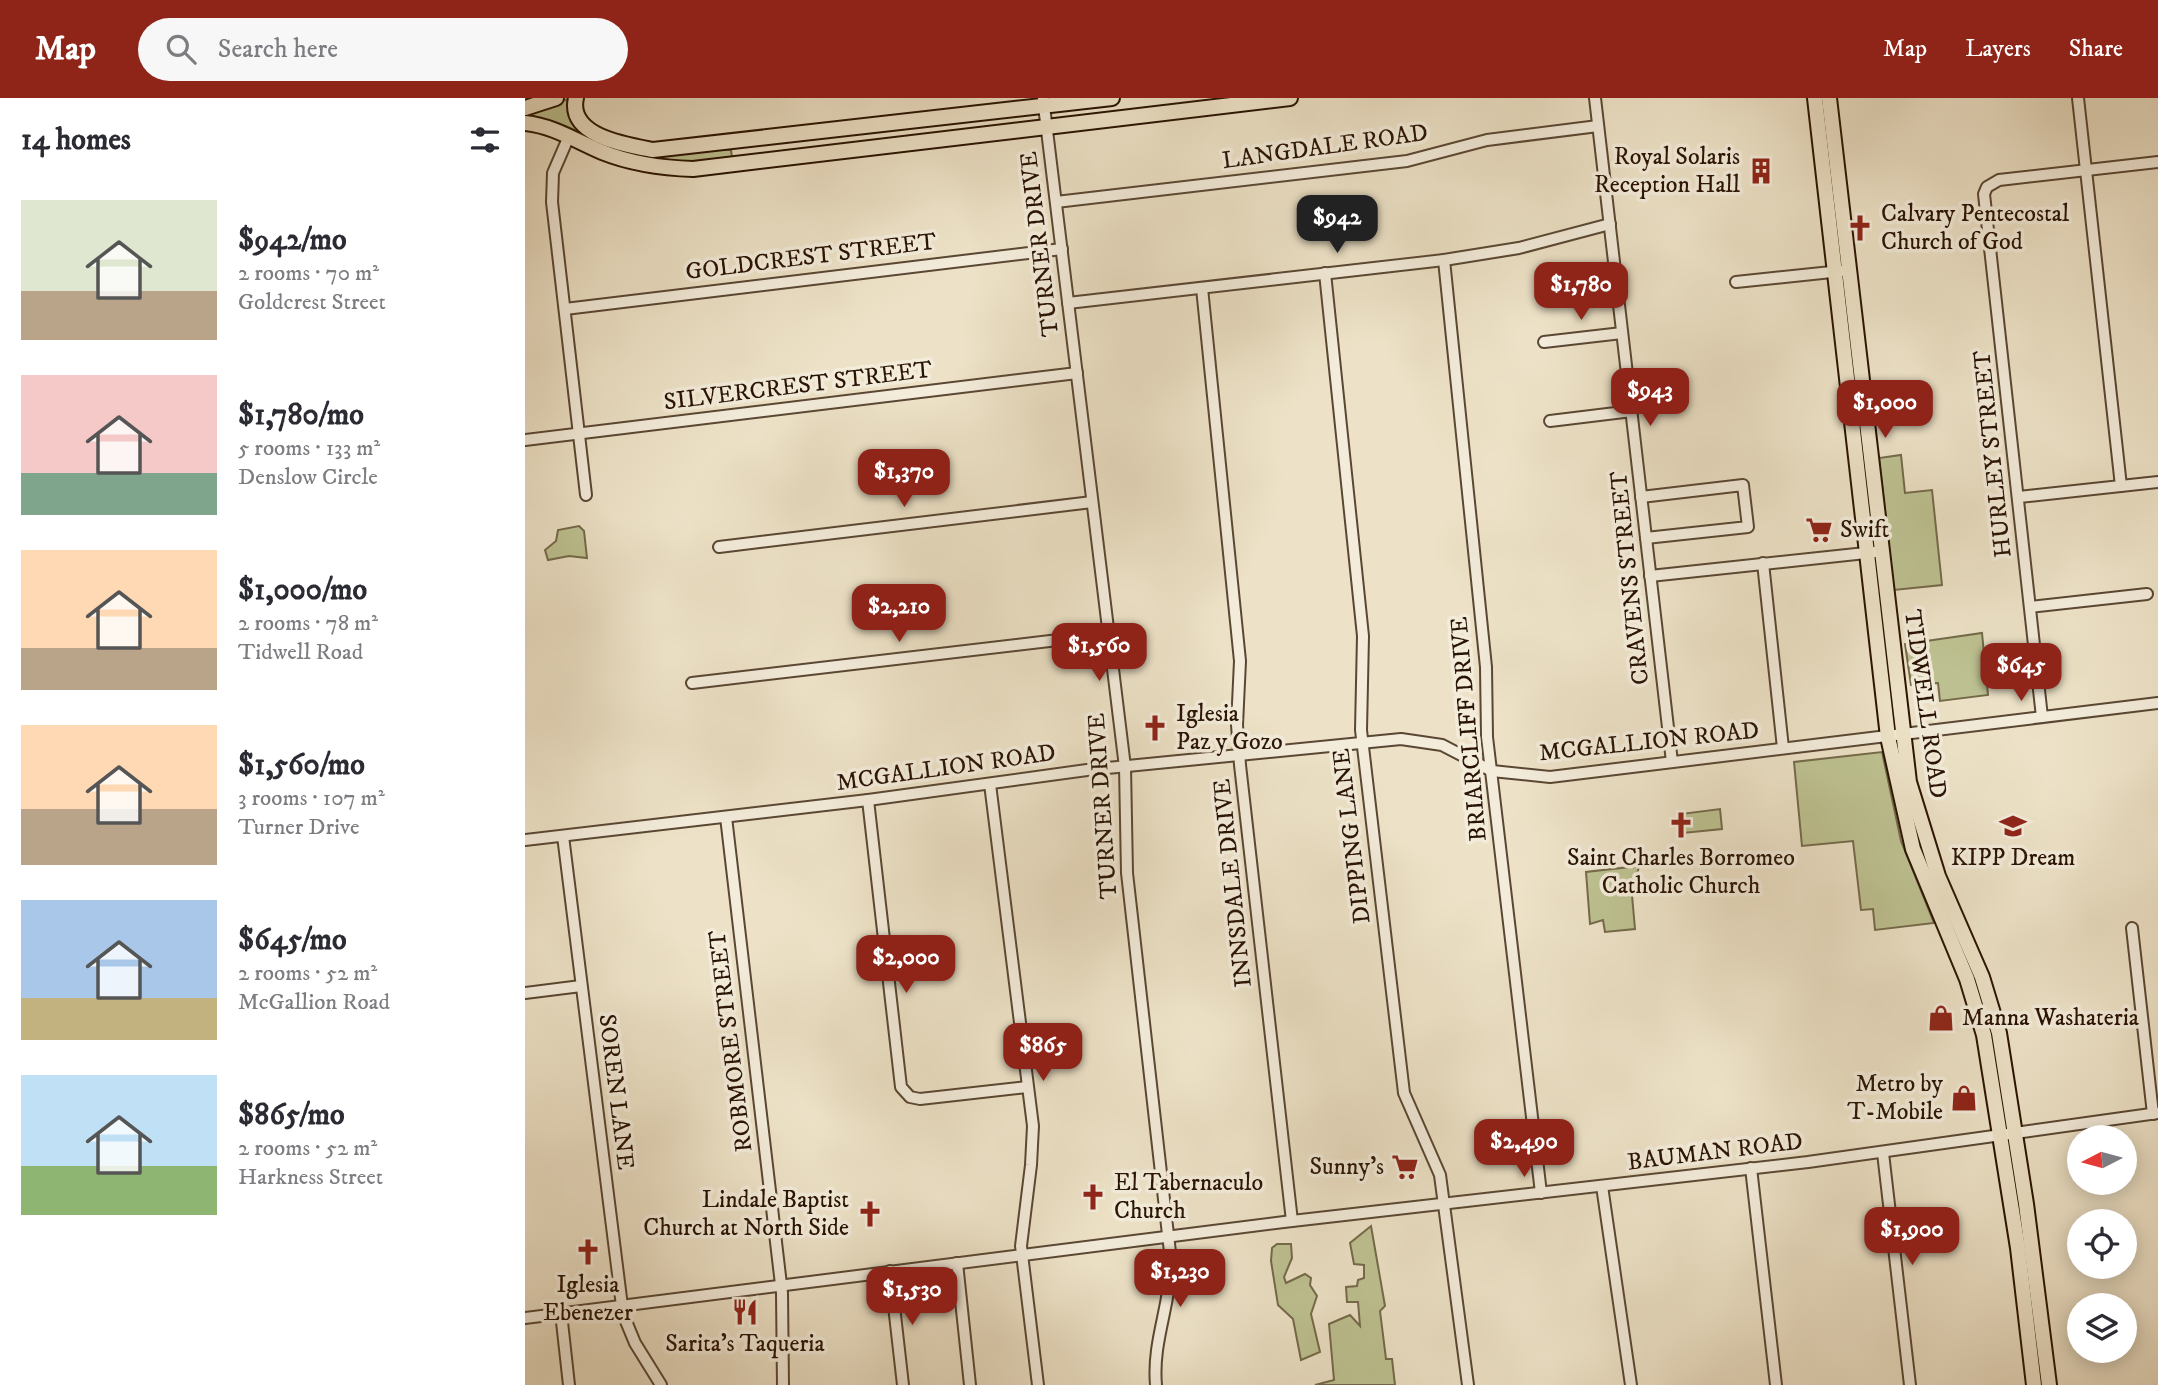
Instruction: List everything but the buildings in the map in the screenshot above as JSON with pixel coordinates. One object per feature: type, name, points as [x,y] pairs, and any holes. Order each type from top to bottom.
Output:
[{"type":"main road","points":[[525,108],[556,98]]},
{"type":"main road","points":[[576,98],[575,111],[581,124],[601,136],[636,147],[681,149],[932,120],[1044,102],[1111,98]]},
{"type":"main road","points":[[525,123],[569,136],[631,162],[664,168],[694,169],[1047,127],[1193,103],[1290,98]]},
{"type":"main road","name":"TIDWELL ROAD","points":[[1815,98],[1831,180],[1895,736],[1909,782],[1920,847],[1944,928],[1992,1034]]},
{"type":"main road","name":"TIDWELL ROAD","points":[[1829,98],[1831,180]]},
{"type":"main road","points":[[932,120],[936,140]]},
{"type":"main road","points":[[745,142],[748,162]]},
{"type":"main road","points":[[631,162],[636,147]]},
{"type":"main road","name":"TIDWELL ROAD","points":[[1920,847],[1982,977],[2025,1247],[2036,1344],[2034,1385]]},
{"type":"main road","points":[[1944,928],[1960,927]]},
{"type":"main road","name":"TIDWELL ROAD","points":[[2036,1344],[2049,1385]]},
{"type":"street","name":"CRAVENS STREET","points":[[1595,98],[1672,762]]},
{"type":"street","points":[[2078,98],[2121,486]]},
{"type":"street","name":"TURNER DRIVE","points":[[1044,102],[1125,767],[1126,873],[1169,1237],[1171,1278],[1155,1350],[1156,1385]]},
{"type":"street","name":"LANGDALE ROAD","points":[[1056,202],[1407,161],[1487,140],[1598,127]]},
{"type":"street","points":[[569,136],[556,164],[551,188],[586,495]]},
{"type":"street","points":[[2086,170],[2158,162]]},
{"type":"street","name":"HURLEY STREET","points":[[2042,716],[1984,194],[1987,187],[1999,180],[2086,170]]},
{"type":"street","points":[[1068,303],[1444,260],[1529,246],[1610,224]]},
{"type":"street","name":"GOLDCREST STREET","points":[[565,309],[1062,249]]},
{"type":"street","name":"BRIARCLIFF DRIVE","points":[[1444,260],[1486,667],[1485,716],[1541,1193]]},
{"type":"street","points":[[1736,282],[1841,271]]},
{"type":"street","name":"DIPPING LANE","points":[[1325,273],[1363,636],[1362,742],[1404,1093],[1436,1161],[1468,1385]]},
{"type":"street","name":"INNSDALE DRIVE","points":[[1202,288],[1240,661],[1237,725],[1292,1222]]},
{"type":"street","points":[[1544,342],[1622,333]]},
{"type":"street","name":"SILVERCREST STREET","points":[[525,440],[1077,373]]},
{"type":"street","points":[[1550,421],[1632,411]]},
{"type":"street","points":[[2019,498],[2158,482]]},
{"type":"street","points":[[1641,496],[1744,485],[1748,527],[1646,538]]},
{"type":"street","points":[[719,547],[1092,502]]},
{"type":"street","points":[[1650,576],[1874,552]]},
{"type":"street","points":[[1763,563],[1783,748]]},
{"type":"street","points":[[2030,607],[2147,594]]},
{"type":"street","points":[[692,683],[1109,634]]},
{"type":"street","name":"MCGALLION ROAD","points":[[525,839],[868,800],[1125,767],[1362,742],[1423,740],[1451,749],[1492,771],[1550,777],[2158,703]]},
{"type":"street","points":[[990,784],[1033,1144],[1022,1218],[1021,1255],[1038,1385]]},
{"type":"street","points":[[868,800],[901,1087],[910,1097],[920,1099],[1027,1087]]},
{"type":"street","name":"ROBMORE STREET","points":[[726,817],[781,1286],[783,1385]]},
{"type":"street","name":"SOREN LANE","points":[[563,836],[622,1306],[628,1328],[661,1385]]},
{"type":"street","points":[[2132,928],[2155,1114]]},
{"type":"street","points":[[525,993],[581,986]]},
{"type":"street","name":"BAUMAN ROAD","points":[[525,1318],[1444,1203],[1883,1153],[2155,1114]]},
{"type":"street","points":[[1883,1153],[1910,1385]]},
{"type":"street","points":[[1751,1168],[1776,1385]]},
{"type":"street","points":[[1602,1186],[1632,1385]]},
{"type":"street","points":[[957,1263],[970,1385]]},
{"type":"street","points":[[890,1271],[903,1385]]},
{"type":"street","points":[[561,1313],[569,1385]]},
{"type":"green space","points":[[568,99],[570,108],[621,148],[619,153],[525,118],[525,113]]},
{"type":"green space","points":[[731,150],[732,157],[694,164],[642,159],[642,154]]},
{"type":"green space","points":[[1901,455],[1905,493],[1932,490],[1942,585],[1894,590],[1879,458]]},
{"type":"green space","points":[[579,526],[584,531],[587,558],[569,556],[548,560],[545,550],[556,541],[558,530]]},
{"type":"green space","points":[[1982,633],[1988,695],[1940,701],[1938,683],[1911,685],[1905,644]]},
{"type":"green space","points":[[1882,752],[1901,841],[1934,923],[1875,930],[1873,909],[1861,910],[1853,841],[1802,846],[1794,762]]},
{"type":"green space","points":[[1720,809],[1722,829],[1683,833],[1681,814]]},
{"type":"green space","points":[[1639,866],[1632,895],[1635,929],[1605,932],[1603,920],[1590,924],[1586,872]]},
{"type":"green space","points":[[1371,1226],[1385,1306],[1380,1311],[1386,1359],[1392,1359],[1395,1385],[1315,1385],[1334,1380],[1329,1324],[1350,1315],[1360,1326],[1358,1302],[1347,1302],[1346,1287],[1357,1286],[1358,1280],[1364,1278],[1364,1265],[1354,1264],[1350,1243]]},
{"type":"green space","points":[[1277,1244],[1291,1244],[1292,1258],[1284,1277],[1286,1283],[1305,1274],[1311,1278],[1310,1285],[1317,1296],[1311,1314],[1320,1352],[1301,1360],[1293,1319],[1278,1305],[1271,1261],[1272,1248]]},
{"type":"place","name":"Royal Solaris Reception Hall","points":[[1761,171]]},
{"type":"place","name":"Calvary Pentecostal Church of God","points":[[1860,228]]},
{"type":"place","name":"Swift","points":[[1819,530]]},
{"type":"place","name":"Iglesia Paz y Gozo","points":[[1155,728]]},
{"type":"place","name":"Saint Charles Borromeo Catholic Church","points":[[1681,825]]},
{"type":"place","name":"KIPP Dream","points":[[2013,826]]},
{"type":"place","name":"Manna Washateria","points":[[1941,1018]]},
{"type":"place","name":"Metro by T-Mobile","points":[[1964,1098]]},
{"type":"place","name":"Sunny's","points":[[1405,1167]]},
{"type":"place","name":"El Tabernaculo Church","points":[[1093,1197]]},
{"type":"place","name":"Lindale Baptist Church at North Side","points":[[870,1214]]},
{"type":"place","name":"Iglesia Ebenezer","points":[[588,1252]]},
{"type":"place","name":"Sarita's Taqueria","points":[[745,1312]]}]
